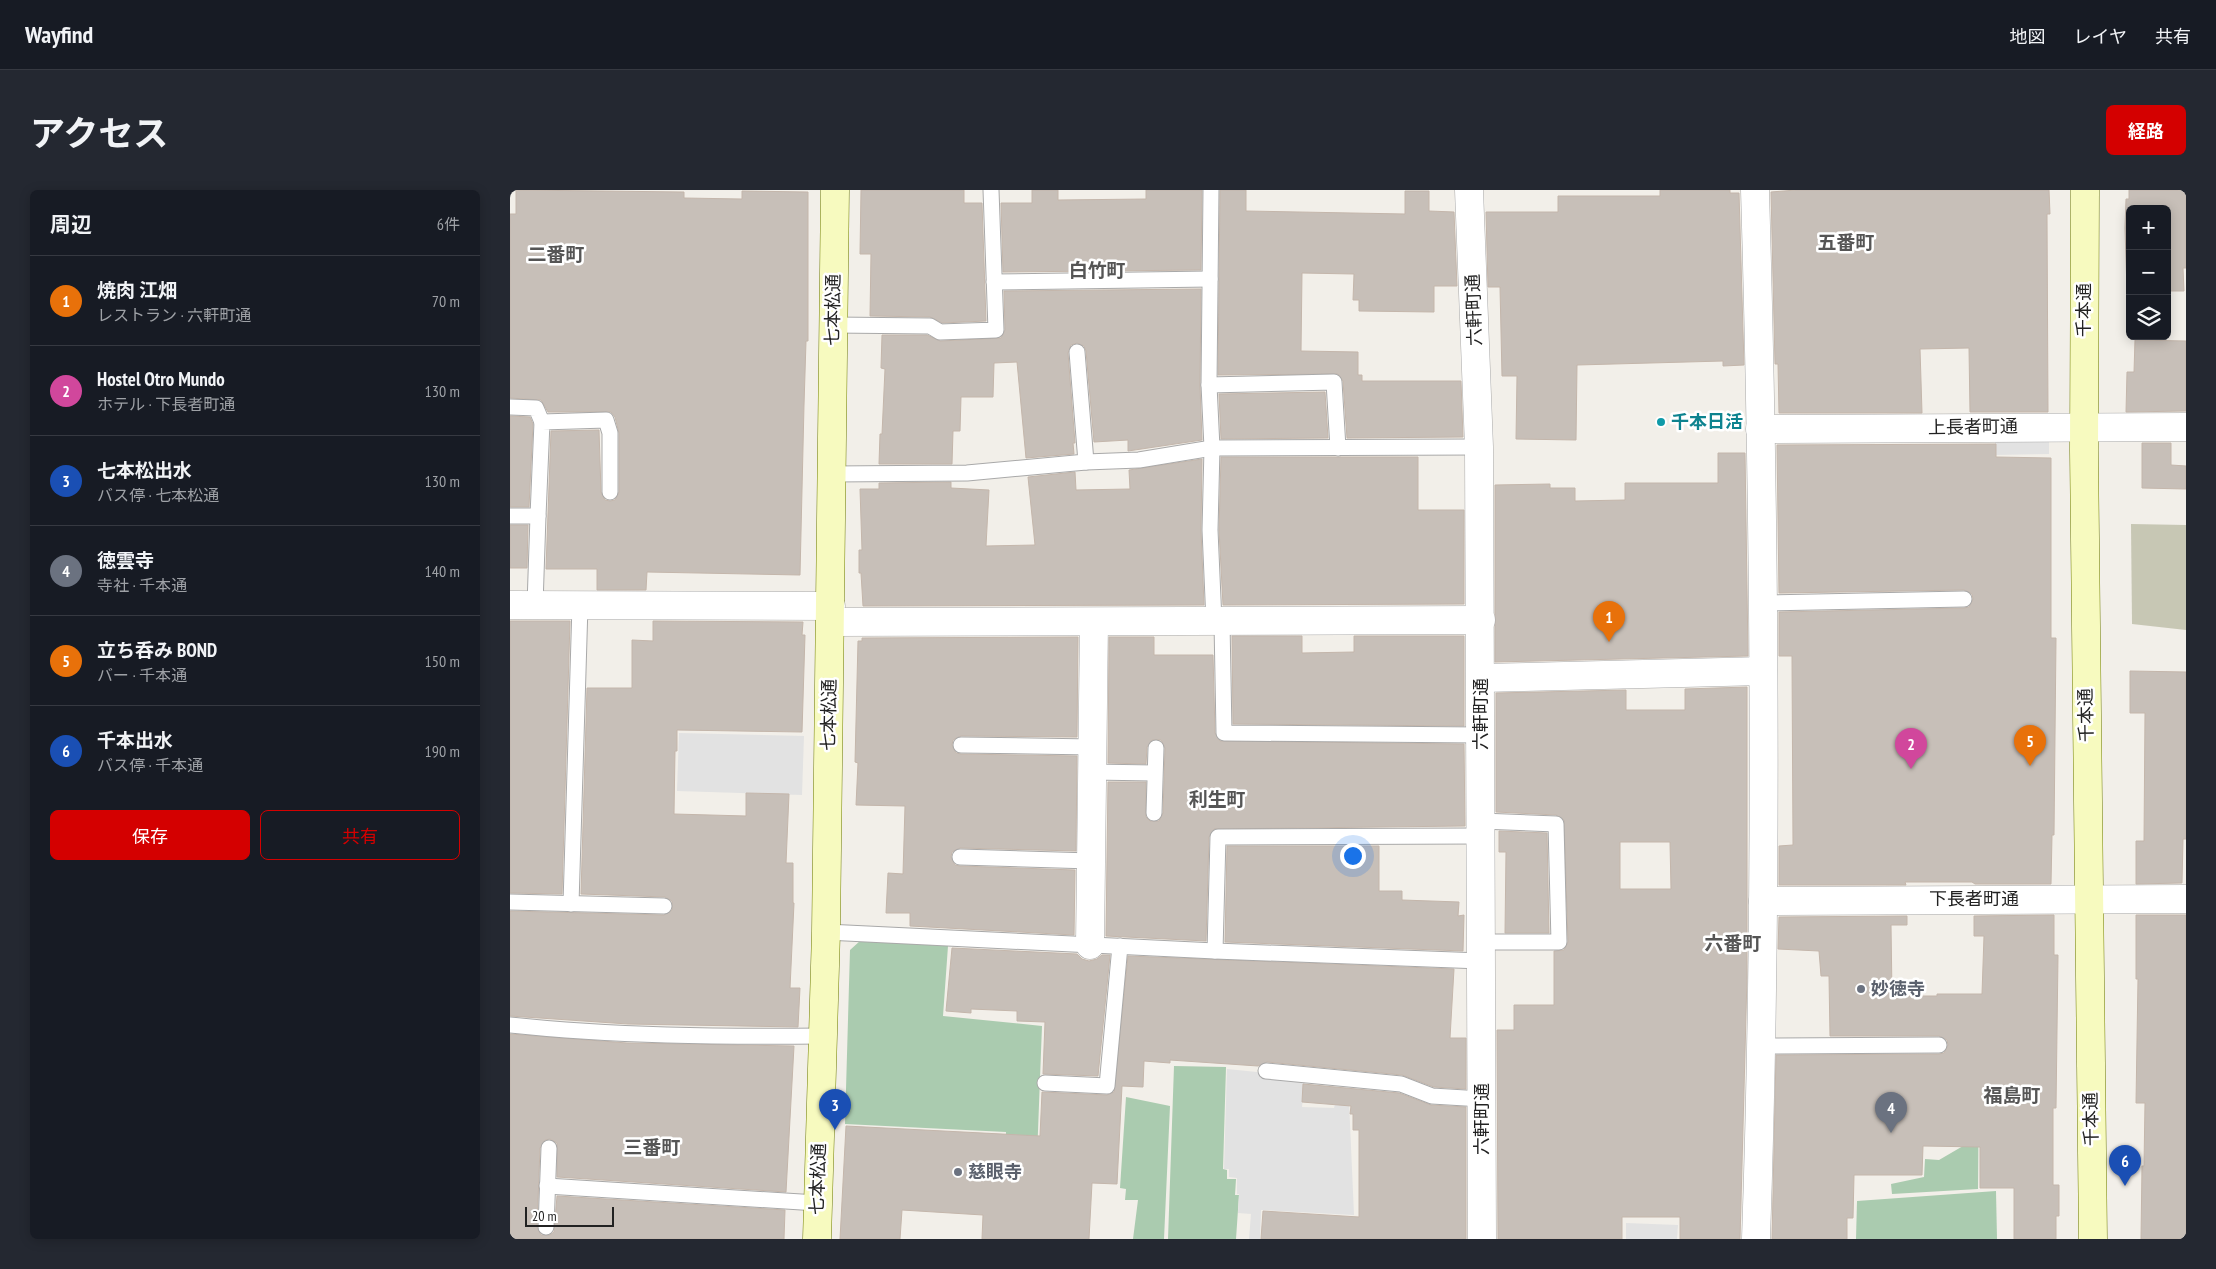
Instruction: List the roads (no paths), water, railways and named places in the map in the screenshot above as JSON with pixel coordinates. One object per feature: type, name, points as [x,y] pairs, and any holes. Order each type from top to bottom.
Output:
[{"type":"street","name":"七本松通","points":[[816,1239],[826,932],[831,614],[834,190]]},
{"type":"street","name":"六軒町通","points":[[1469,190],[1479,447],[1482,1239]]},
{"type":"street","points":[[1755,190],[1763,671],[1763,1046],[1756,1239]]},
{"type":"street","name":"千本通","points":[[2085,190],[2084,426],[2093,1239]]},
{"type":"street","name":"上長者町通","points":[[1760,429],[2186,427]]},
{"type":"street","points":[[523,605],[580,605],[1094,622],[1481,620]]},
{"type":"street","points":[[1090,945],[1094,622]]},
{"type":"street","points":[[1481,678],[1763,671]]},
{"type":"street","name":"下長者町通","points":[[1763,901],[2186,900]]},
{"type":"lane","points":[[833,325],[930,326],[940,332],[996,330],[991,190]]},
{"type":"lane","points":[[1211,190],[1209,385],[1212,448],[1210,530],[1218,622],[1224,733],[1480,735]]},
{"type":"lane","points":[[994,282],[1210,279]]},
{"type":"lane","points":[[1077,352],[1086,462]]},
{"type":"lane","points":[[1209,385],[1334,382],[1338,448]]},
{"type":"lane","points":[[510,407],[536,408],[542,422],[538,516],[523,605]]},
{"type":"lane","points":[[542,422],[606,420],[610,433],[610,492]]},
{"type":"lane","points":[[832,474],[967,473],[1086,462],[1139,460],[1212,448],[1479,447]]},
{"type":"lane","points":[[510,516],[538,516]]},
{"type":"lane","points":[[1762,603],[1964,599]]},
{"type":"lane","points":[[571,904],[580,605]]},
{"type":"lane","points":[[961,744],[1092,760],[1154,773]]},
{"type":"lane","points":[[1154,813],[1156,748]]},
{"type":"lane","points":[[826,932],[1215,951],[1481,952],[1559,942],[1556,824],[1481,829],[1218,837],[1215,951]]},
{"type":"lane","points":[[960,857],[1091,861]]},
{"type":"lane","points":[[510,902],[664,906]]},
{"type":"lane","points":[[1045,1083],[1107,1086],[1120,946]]},
{"type":"lane","points":[[510,1025],[564,1031],[729,1037],[823,1036]]},
{"type":"lane","points":[[1763,1046],[1939,1045]]},
{"type":"lane","points":[[1266,1071],[1400,1084],[1432,1096],[1482,1099]]},
{"type":"lane","points":[[546,1227],[549,1148]]},
{"type":"lane","points":[[548,1186],[818,1203]]},
{"type":"place","name":"千本日活","points":[[1661,422]]},
{"type":"place","name":"焼肉 江畑","points":[[1609,642]]},
{"type":"place","name":"立ち呑み BOND","points":[[2030,766]]},
{"type":"place","name":"Hostel Otro Mundo","points":[[1911,769]]},
{"type":"place","name":"妙徳寺","points":[[1861,989]]},
{"type":"place","name":"七本松出水","points":[[835,1130]]},
{"type":"place","name":"徳雲寺","points":[[1891,1133]]},
{"type":"place","name":"慈眼寺","points":[[958,1172]]},
{"type":"place","name":"千本出水","points":[[2125,1186]]},
{"type":"district","name":"五番町","points":[[1846,242]]},
{"type":"district","name":"二番町","points":[[556,254]]},
{"type":"district","name":"白竹町","points":[[1097,270]]},
{"type":"district","name":"利生町","points":[[1217,799]]},
{"type":"district","name":"六番町","points":[[1733,943]]},
{"type":"district","name":"福島町","points":[[2012,1095]]},
{"type":"district","name":"三番町","points":[[652,1147]]}]
